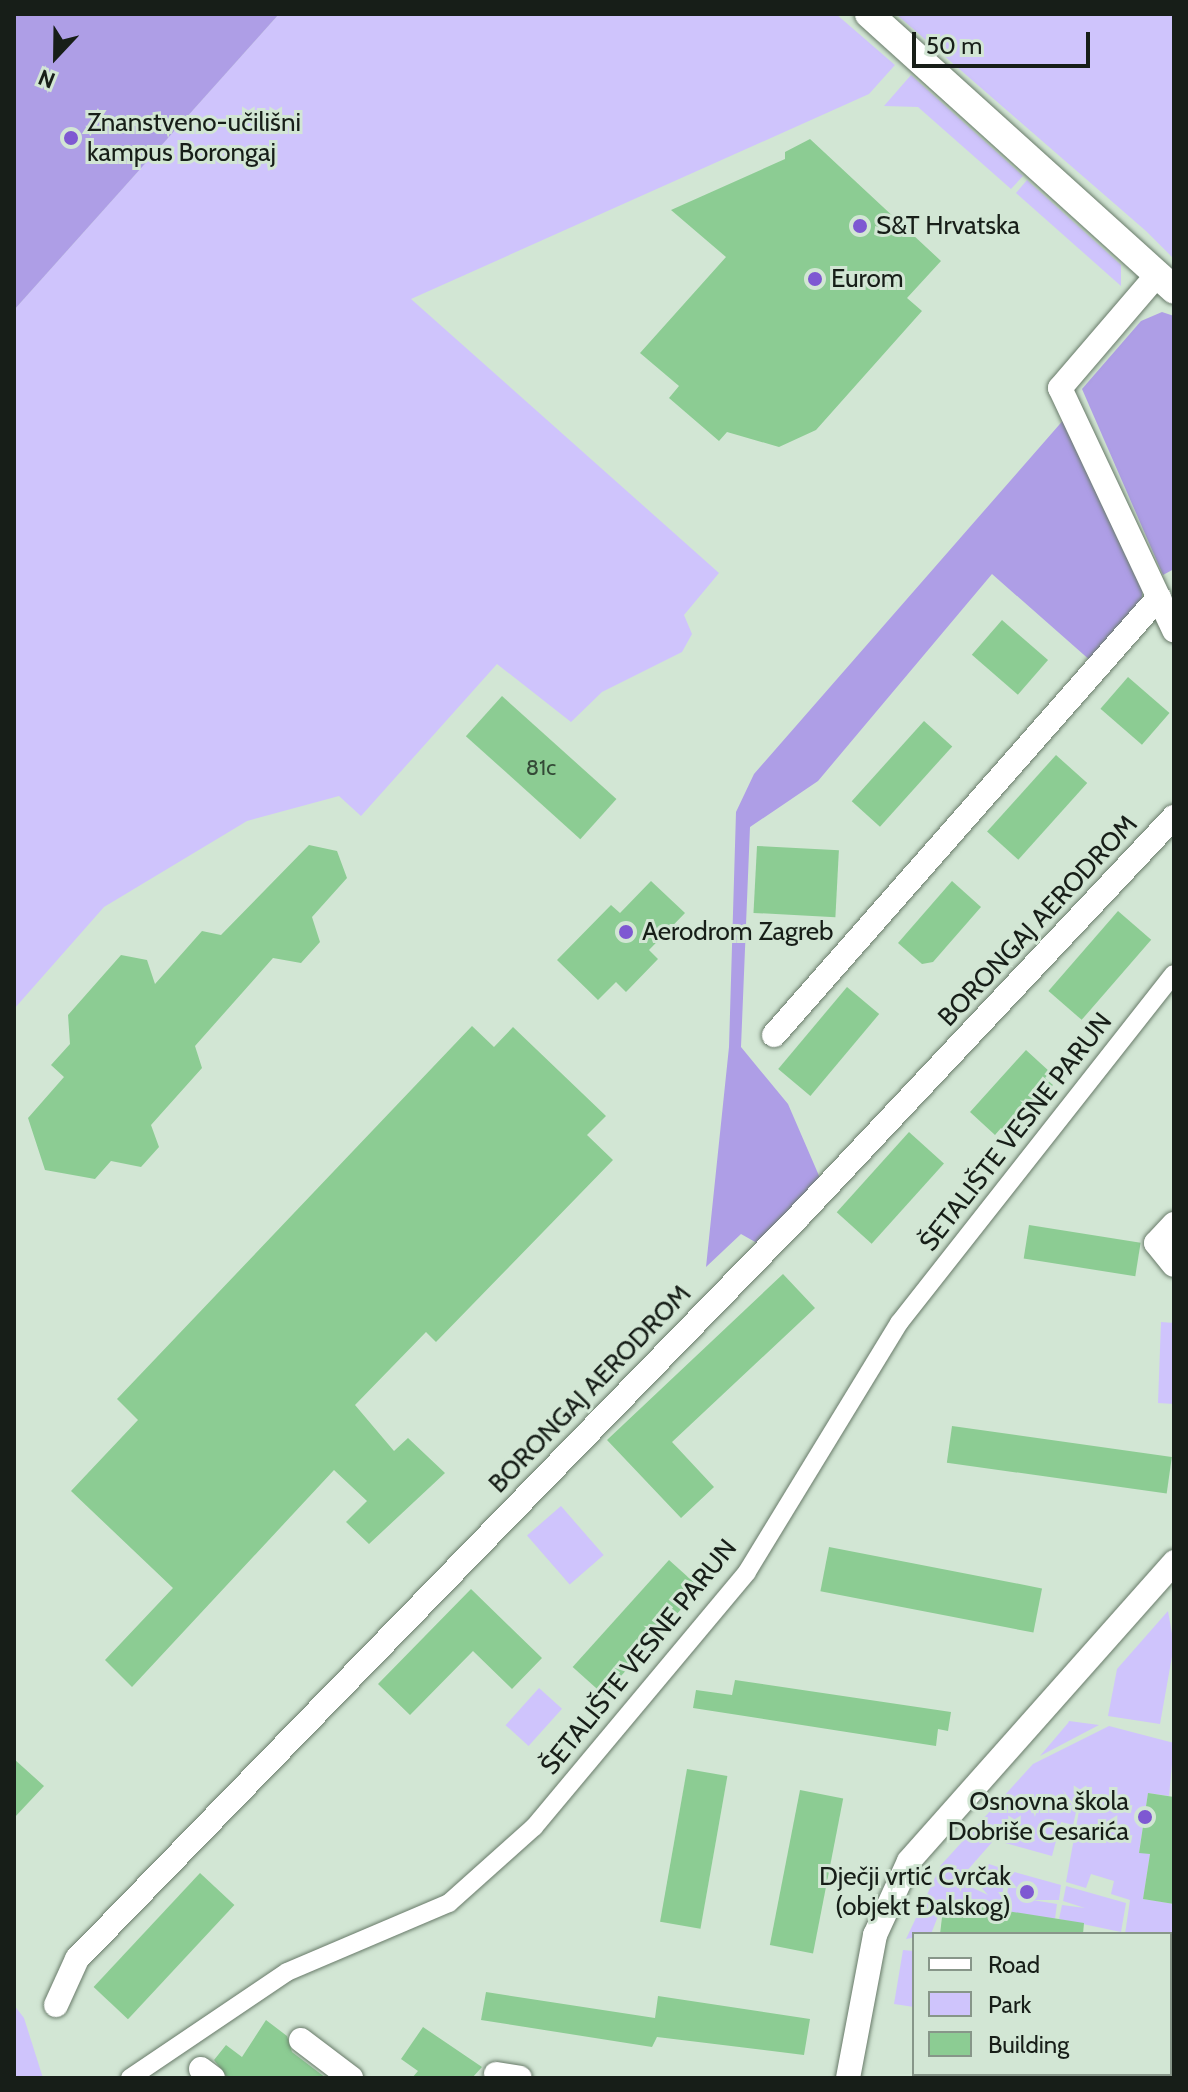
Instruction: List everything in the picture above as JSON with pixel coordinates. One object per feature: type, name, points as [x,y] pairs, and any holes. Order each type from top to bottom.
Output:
[{"type":"street","points":[[869,14],[1166,283],[1060,388],[1174,630]]},
{"type":"street","points":[[774,1035],[1159,597]]},
{"type":"street","name":"BORONGAJ AERODROM","points":[[56,2005],[77,1959],[801,1214],[1174,817]]},
{"type":"street","name":"ŠETALIŠTE VESNE PARUN","points":[[130,2078],[287,1972],[449,1903],[534,1827],[747,1572],[899,1323],[1174,974]]},
{"type":"street","points":[[1174,1224],[1156,1243],[1174,1265]]},
{"type":"street","points":[[848,2078],[875,1935],[909,1861],[1174,1562]]},
{"type":"street","points":[[301,2040],[351,2078]]},
{"type":"green space","points":[[279,14],[836,14],[895,65],[869,94],[411,299],[719,573],[684,615],[692,634],[682,652],[602,692],[571,722],[497,664],[361,816],[339,796],[247,821],[104,907],[14,1009],[14,310]]},
{"type":"green space","points":[[896,14],[1174,14],[1174,259],[1146,231]]},
{"type":"green space","points":[[911,75],[1023,176],[1011,189],[918,107],[884,106]]},
{"type":"green space","points":[[1027,180],[1121,265],[1121,286],[1016,193]]},
{"type":"green space","points":[[1161,1322],[1174,1323],[1174,1404],[1158,1403]]},
{"type":"green space","points":[[561,1506],[604,1555],[570,1585],[527,1536]]},
{"type":"green space","points":[[1168,1611],[1174,1645],[1160,1724],[1108,1716],[1117,1669]]},
{"type":"green space","points":[[539,1688],[562,1709],[529,1746],[506,1725]]},
{"type":"green space","points":[[1068,1723],[1099,1725],[1040,1756]]},
{"type":"green space","points":[[1109,1726],[1174,1743],[1169,1796],[1148,1793],[1139,1852],[1150,1854],[1143,1899],[1174,1904],[1174,2078],[1151,2078],[1172,2076],[1172,1932],[1125,1932],[1130,1900],[1111,1894],[1114,1881],[1091,1874],[1086,1888],[1066,1882],[1079,1811],[1062,1789],[1076,1812],[1073,1825],[1061,1822],[1052,1856],[994,1840],[958,1881],[988,1895],[980,1886],[988,1875],[977,1877],[989,1864],[1007,1870],[999,1910],[944,1901],[932,1932],[912,1932],[912,1938],[906,1939],[941,1865],[1033,1764]]},
{"type":"green space","points":[[1011,1871],[1061,1885],[1059,1900],[1032,1900],[1057,1904],[1055,1919],[1004,1911]]},
{"type":"green space","points":[[1066,1886],[1126,1903],[1121,1932],[1059,1919],[1062,1905],[1085,1908],[1063,1901]]},
{"type":"green space","points":[[903,1950],[912,1951],[912,2007],[894,2004]]},
{"type":"green space","points":[[14,2005],[24,2018],[43,2078],[14,2078]]},
{"type":"shaded area","name":"Znanstveno-učilišni kampus Borongaj","points":[[14,14],[279,14],[14,310]]},
{"type":"shaded area","points":[[1162,312],[1174,316],[1174,569],[1163,575],[1082,389],[1141,321]]},
{"type":"shaded area","points":[[1066,417],[1143,585],[1141,606],[1092,662],[992,574],[818,781],[750,827],[741,1047],[788,1104],[820,1178],[757,1243],[741,1234],[706,1267],[729,1047],[736,812],[754,774]]},
{"type":"building","name":"Eurom","points":[[810,139],[941,261],[907,298],[922,311],[816,430],[779,447],[727,432],[719,441],[669,398],[679,386],[640,353],[726,257],[671,210],[785,159],[785,152]]},
{"type":"building","points":[[1002,620],[1048,660],[1018,695],[972,655]]},
{"type":"building","points":[[1128,677],[1170,713],[1142,745],[1100,709]]},
{"type":"building","points":[[502,696],[616,799],[580,839],[466,736]]},
{"type":"building","points":[[924,721],[952,746],[880,827],[852,801]]},
{"type":"building","points":[[1056,755],[1087,783],[1018,860],[987,832]]},
{"type":"building","points":[[309,845],[337,851],[347,878],[312,917],[320,942],[301,963],[273,958],[195,1046],[202,1068],[151,1125],[159,1147],[141,1167],[111,1161],[95,1179],[45,1170],[28,1118],[64,1077],[51,1065],[70,1044],[68,1015],[121,955],[147,960],[155,984],[202,931],[221,935]]},
{"type":"building","points":[[757,846],[839,850],[835,917],[753,913]]},
{"type":"building","name":"Aerodrom Zagreb","points":[[651,881],[685,913],[649,950],[658,959],[626,992],[616,982],[598,1000],[557,960],[611,905],[620,913]]},
{"type":"building","points":[[952,881],[981,907],[933,962],[922,964],[898,943]]},
{"type":"building","points":[[1118,911],[1151,940],[1082,1020],[1048,991]]},
{"type":"building","points":[[847,987],[879,1014],[810,1096],[778,1069]]},
{"type":"building","points":[[472,1026],[494,1047],[513,1027],[606,1116],[587,1135],[613,1160],[436,1342],[426,1332],[355,1405],[394,1451],[408,1438],[445,1473],[369,1544],[346,1522],[367,1501],[334,1470],[132,1687],[105,1660],[173,1588],[71,1491],[138,1420],[117,1399]]},
{"type":"building","points":[[1026,1050],[1050,1072],[1045,1078],[1053,1085],[1008,1134],[1001,1128],[995,1135],[970,1112]]},
{"type":"building","points":[[909,1132],[944,1163],[872,1244],[837,1212]]},
{"type":"building","points":[[1029,1225],[1141,1243],[1135,1276],[1024,1259]]},
{"type":"building","points":[[783,1274],[815,1308],[672,1442],[714,1487],[681,1518],[607,1440]]},
{"type":"building","points":[[952,1426],[1172,1457],[1167,1494],[947,1463]]},
{"type":"building","points":[[829,1547],[1042,1588],[1033,1633],[820,1591]]},
{"type":"building","points":[[669,1560],[700,1588],[604,1695],[573,1667]]},
{"type":"building","points":[[471,1589],[542,1658],[512,1689],[473,1651],[410,1715],[378,1684]]},
{"type":"building","points":[[735,1680],[951,1712],[948,1731],[938,1729],[936,1746],[693,1708],[696,1690],[732,1695]]},
{"type":"building","points":[[14,1759],[44,1786],[14,1818]]},
{"type":"building","points":[[687,1769],[727,1776],[700,1929],[660,1922]]},
{"type":"building","points":[[800,1790],[843,1798],[813,1953],[770,1945]]},
{"type":"building","points":[[1148,1793],[1174,1797],[1174,1904],[1143,1899],[1150,1854],[1139,1853]]},
{"type":"building","points":[[200,1873],[234,1905],[128,2019],[94,1987]]},
{"type":"building","points":[[944,1901],[1084,1923],[1083,1932],[940,1932]]},
{"type":"building","points":[[486,1992],[655,2018],[658,1996],[810,2019],[804,2055],[657,2037],[652,2047],[481,2020]]},
{"type":"building","points":[[266,2020],[287,2036],[292,2052],[326,2078],[228,2078],[214,2060],[226,2045],[242,2057]]},
{"type":"building","points":[[423,2027],[482,2067],[472,2078],[412,2078],[418,2071],[401,2059]]},
{"type":"place","name":"Znanstveno-učilišni kampus Borongaj","points":[[71,138]]},
{"type":"place","name":"S&T Hrvatska","points":[[860,226]]},
{"type":"place","name":"Eurom","points":[[815,279]]},
{"type":"place","name":"Aerodrom Zagreb","points":[[626,932]]},
{"type":"place","name":"Osnovna škola Dobriše Cesarića","points":[[1145,1817]]},
{"type":"place","name":"Dječji vrtić Cvrčak (objekt Đalskog)","points":[[1027,1892]]}]
